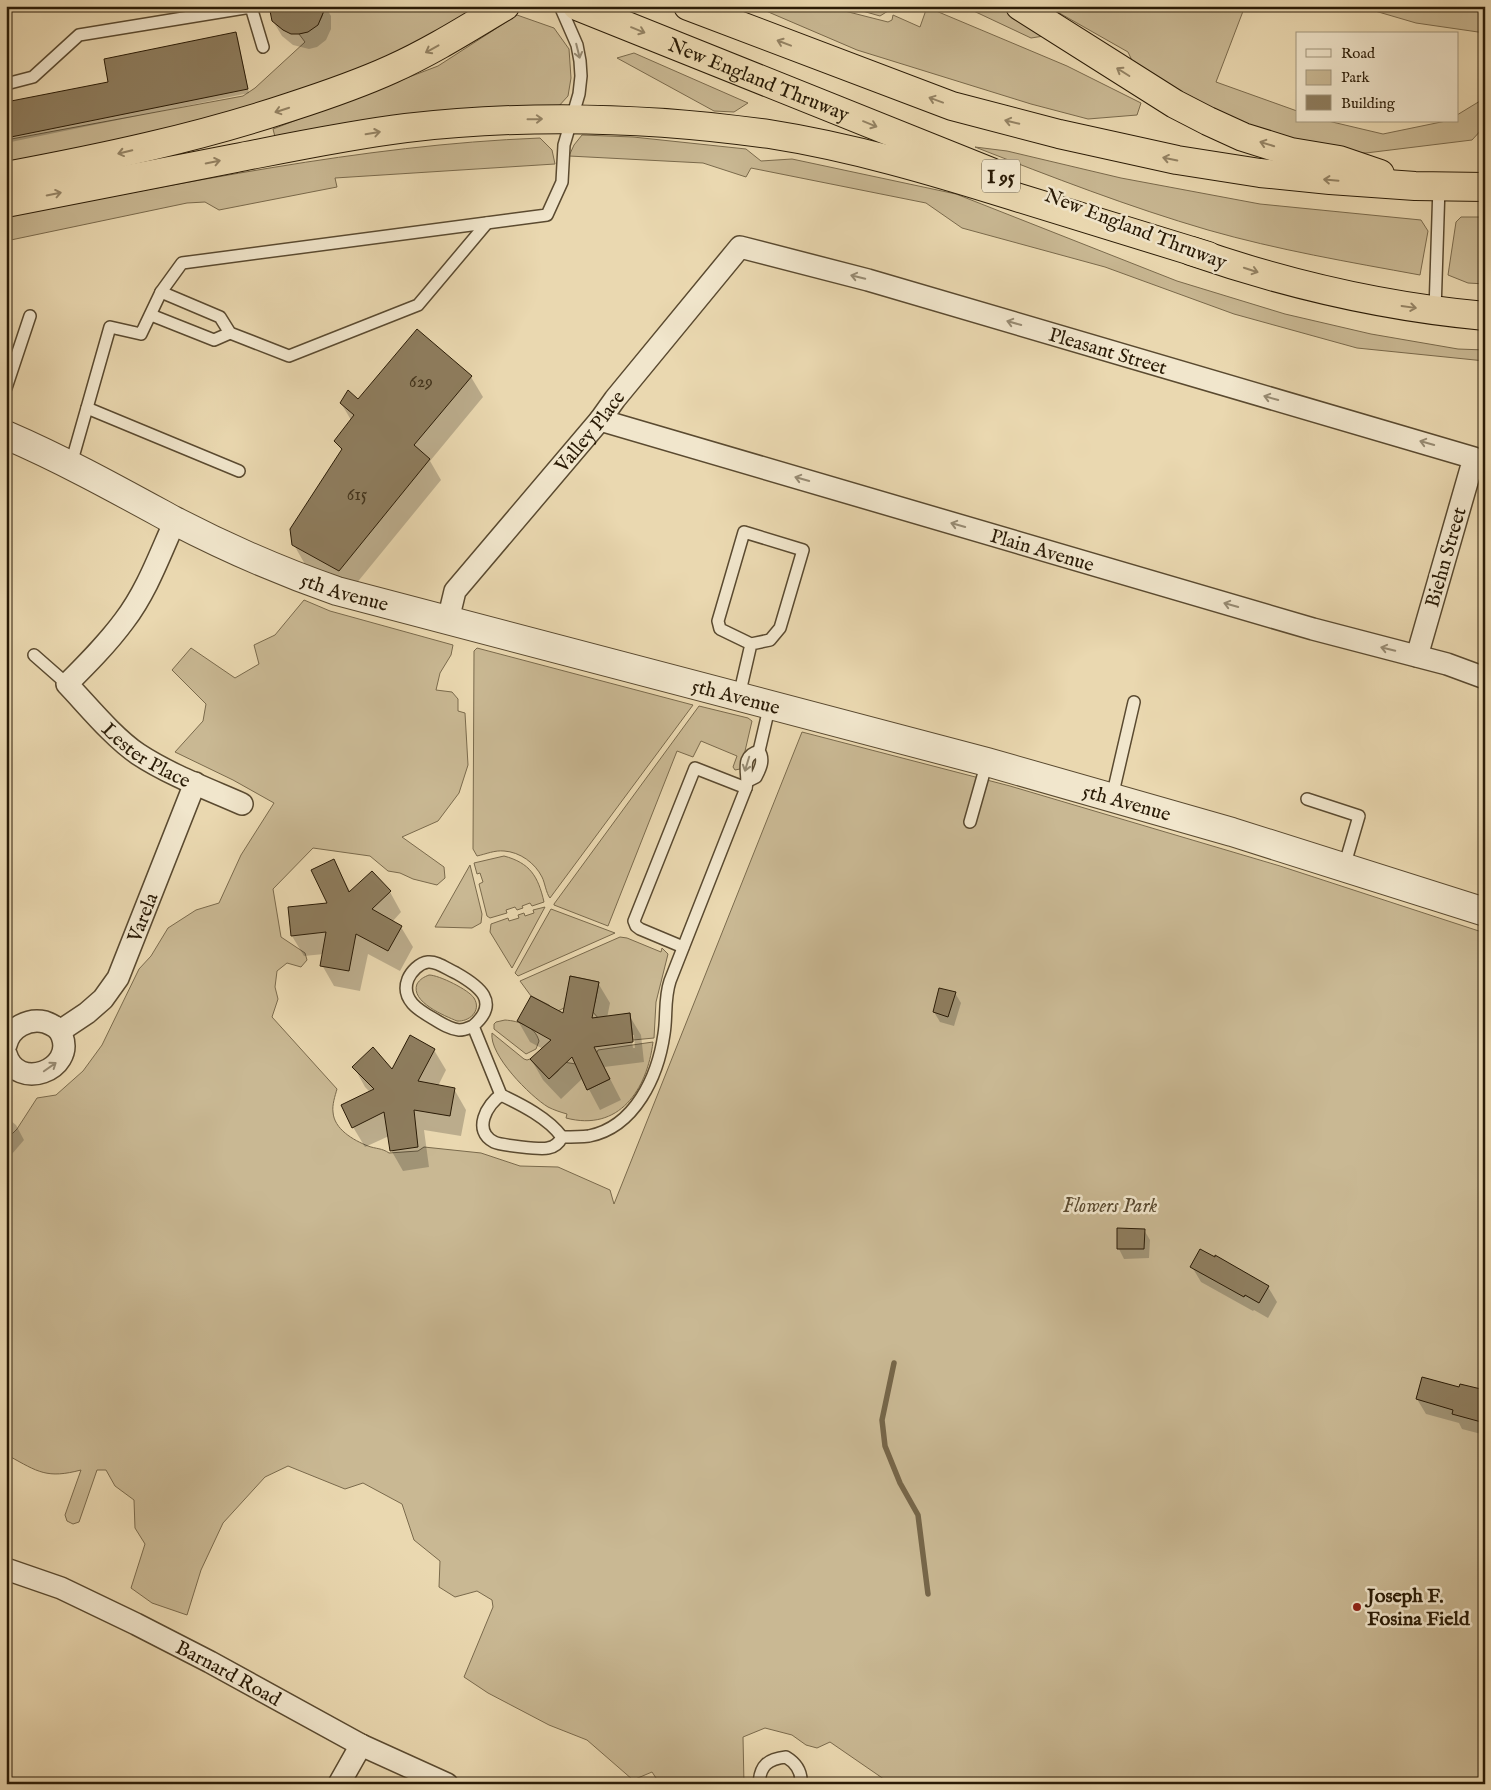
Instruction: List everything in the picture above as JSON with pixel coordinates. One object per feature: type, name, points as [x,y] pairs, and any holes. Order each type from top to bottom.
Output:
[{"type":"highway","points":[[6,176],[161,144],[282,110],[392,69],[505,6]]},
{"type":"highway","name":"New England Thruway","points":[[577,6],[1142,233],[1208,256],[1271,276],[1337,293],[1435,310],[1485,316]]},
{"type":"highway","name":"New England Thruway","points":[[688,6],[952,106],[1059,134],[1177,160],[1260,173],[1330,180],[1427,186],[1485,187]]},
{"type":"highway","points":[[1020,6],[1174,104],[1243,137],[1291,152],[1339,160],[1427,186]]},
{"type":"highway","points":[[6,203],[297,146],[396,129],[468,122],[572,118],[655,122],[727,129],[837,147],[960,179],[1208,256]]},
{"type":"street","name":"Valley Place","points":[[448,620],[455,591],[600,420],[615,399],[740,247]]},
{"type":"street","name":"Pleasant Street","points":[[740,247],[868,280],[1474,458]]},
{"type":"street","name":"Plain Avenue","points":[[600,420],[1313,629],[1448,664],[1485,678]]},
{"type":"street","name":"5th Avenue","points":[[6,435],[71,464],[175,521],[311,582],[366,600],[987,762],[1112,797],[1485,912]]},
{"type":"street","name":"Biehn Street","points":[[1417,656],[1474,458]]},
{"type":"street","points":[[67,684],[87,665],[125,620],[145,587],[175,521]]},
{"type":"street","name":"Lester Place","points":[[67,684],[132,749],[163,768],[242,804]]},
{"type":"street","name":"Varela","points":[[60,1031],[104,999],[118,978],[195,783]]},
{"type":"street","points":[[6,1045],[12,1033],[29,1021],[51,1024],[60,1031],[64,1041],[62,1056],[50,1068],[35,1075],[18,1071],[6,1054]]},
{"type":"street","name":"Barnard Road","points":[[6,1569],[61,1588],[136,1624],[210,1662],[361,1745],[447,1784]]},
{"type":"street","points":[[339,1784],[361,1745]]},
{"type":"lane","points":[[71,464],[110,327],[141,334],[161,292],[182,264],[547,215],[562,182],[564,145],[581,76],[577,45],[560,6]]},
{"type":"lane","points":[[6,84],[33,77],[79,35],[251,7],[263,47]]},
{"type":"lane","points":[[1427,186],[1435,310]]},
{"type":"lane","points":[[161,292],[220,317],[230,333],[289,356],[418,305],[487,223]]},
{"type":"lane","points":[[151,315],[214,340],[230,333]]},
{"type":"lane","points":[[6,388],[30,316]]},
{"type":"lane","points":[[87,408],[239,471]]},
{"type":"lane","points":[[744,532],[803,550],[780,628],[770,640],[751,644],[720,630],[718,621],[744,532]]},
{"type":"lane","points":[[739,696],[751,644]]},
{"type":"lane","name":"Lester Place","points":[[34,656],[67,684]]},
{"type":"lane","points":[[1112,797],[1134,702]]},
{"type":"lane","points":[[562,1137],[590,1136],[616,1124],[636,1105],[652,1078],[663,1043],[667,992],[747,784],[745,770],[749,758],[752,753],[759,751],[770,704]]},
{"type":"lane","points":[[970,822],[987,762]]},
{"type":"lane","points":[[683,947],[640,929],[634,921],[695,768],[747,784]]},
{"type":"lane","points":[[1307,799],[1359,816],[1344,867]]},
{"type":"lane","points":[[425,963],[434,963],[473,982],[482,991],[486,1003],[485,1013],[473,1026],[466,1030],[450,1028],[418,1010],[408,997],[407,990],[407,983],[413,971],[425,963]]},
{"type":"lane","points":[[473,1026],[501,1095],[520,1104],[551,1124],[562,1137]]},
{"type":"lane","points":[[501,1095],[491,1103],[484,1113],[483,1124],[485,1134],[493,1142],[548,1148],[559,1142],[562,1137]]},
{"type":"lane","points":[[759,1784],[762,1768],[773,1758],[786,1757],[795,1763],[801,1776],[801,1784]]},
{"type":"green space","points":[[324,6],[479,6],[384,61],[318,86],[191,124],[6,165],[6,140],[243,96],[255,88],[305,42],[299,34],[313,28],[320,21]]},
{"type":"green space","points":[[766,6],[825,6],[888,22],[892,20],[893,15],[920,27],[926,10],[929,8],[1067,66],[1141,103],[1137,115],[1088,119],[1031,104],[857,50],[766,11]]},
{"type":"green space","points":[[845,6],[890,6],[888,11],[880,16]]},
{"type":"green space","points":[[963,6],[1002,6],[1044,36],[1031,38]]},
{"type":"green space","points":[[1047,6],[1245,6],[1216,82],[1296,111],[1296,122],[1332,122],[1383,134],[1441,122],[1458,122],[1458,114],[1480,101],[1483,128],[1472,140],[1366,153],[1295,148],[1226,120],[1137,71],[1128,52]]},
{"type":"green space","points":[[1358,6],[1485,6],[1485,33],[1416,23]]},
{"type":"green space","points":[[517,15],[554,28],[569,49],[571,78],[568,96],[557,108],[276,141],[273,129],[438,66]]},
{"type":"green space","points":[[634,53],[748,103],[734,112],[714,111],[617,58]]},
{"type":"green space","points":[[582,135],[633,137],[746,149],[761,161],[792,159],[956,194],[1177,281],[1285,314],[1371,334],[1458,349],[1485,350],[1485,361],[1357,348],[1234,314],[1105,267],[962,228],[926,203],[751,168],[746,177],[703,163],[569,156],[574,145]]},
{"type":"green space","points":[[540,138],[552,150],[555,164],[335,178],[337,187],[219,210],[205,202],[187,203],[6,241],[6,216],[205,179],[339,157],[473,142]]},
{"type":"green space","points":[[975,147],[1007,151],[1121,178],[1260,204],[1421,220],[1428,231],[1420,275],[1287,250],[1208,230],[1120,202]]},
{"type":"green space","points":[[1461,217],[1485,217],[1485,284],[1468,283],[1448,275],[1456,222]]},
{"type":"green space","name":"Flowers Park","points":[[304,600],[330,611],[453,645],[451,655],[440,673],[436,690],[452,692],[458,699],[458,711],[465,713],[468,765],[459,793],[438,821],[402,837],[444,867],[445,878],[437,885],[388,871],[370,856],[313,848],[273,889],[281,937],[305,953],[307,960],[301,967],[287,963],[277,971],[275,987],[278,999],[272,1017],[337,1089],[333,1103],[333,1112],[334,1118],[341,1129],[362,1144],[389,1153],[418,1151],[424,1147],[481,1153],[520,1166],[558,1167],[610,1190],[614,1204],[802,732],[1010,786],[1280,866],[1485,933],[1485,1784],[953,1784],[945,1782],[943,1784],[891,1784],[830,1742],[817,1748],[806,1745],[792,1735],[765,1728],[743,1737],[744,1784],[660,1784],[652,1772],[633,1780],[587,1740],[549,1725],[488,1693],[464,1677],[493,1607],[492,1600],[477,1591],[455,1597],[439,1587],[440,1561],[414,1540],[402,1504],[363,1483],[345,1489],[288,1466],[265,1477],[223,1523],[201,1570],[187,1615],[152,1603],[131,1588],[145,1544],[135,1528],[134,1500],[115,1486],[106,1470],[97,1470],[79,1522],[73,1524],[67,1521],[65,1515],[81,1470],[51,1474],[36,1470],[9,1456],[6,1458],[6,1140],[17,1129],[37,1098],[56,1095],[83,1071],[102,1045],[139,969],[151,956],[168,928],[196,910],[219,903],[241,855],[274,803],[233,780],[175,752],[203,721],[206,704],[172,670],[191,648],[235,678],[259,664],[254,645],[275,635]]},
{"type":"green space","points":[[477,648],[693,705],[550,898],[539,872],[526,859],[504,851],[477,856],[473,849],[474,651]]},
{"type":"green space","points":[[699,706],[748,718],[752,721],[740,769],[735,770],[733,767],[737,756],[701,741],[693,757],[677,751],[608,926],[554,905],[554,904]]},
{"type":"green space","points":[[504,856],[520,862],[531,872],[536,878],[544,902],[532,906],[530,903],[517,910],[515,907],[506,910],[507,913],[490,918],[487,916],[479,884],[483,882],[480,873],[477,874],[474,863]]},
{"type":"green space","points":[[470,865],[482,914],[481,923],[472,928],[435,927]]},
{"type":"green space","points":[[545,907],[512,968],[490,932],[491,924],[508,918],[509,921],[519,918],[518,915],[524,913],[525,916],[534,913],[533,910]]},
{"type":"green space","points":[[551,909],[615,933],[518,976],[515,973]]},
{"type":"green space","points":[[620,937],[661,952],[662,948],[668,954],[656,1002],[654,1038],[633,1040],[630,1013],[600,1020],[591,1010],[595,1002],[599,982],[570,976],[568,1006],[556,1012],[549,1005],[531,996],[520,981]]},
{"type":"green space","points":[[429,975],[446,980],[471,995],[476,1003],[473,1015],[466,1020],[457,1021],[437,1012],[423,1002],[416,991],[417,984],[422,978]]},
{"type":"green space","points":[[505,1020],[521,1023],[530,1028],[539,1041],[536,1049],[526,1054],[494,1029],[496,1022]]},
{"type":"green space","points":[[492,1033],[524,1059],[530,1059],[549,1079],[558,1071],[563,1062],[576,1064],[587,1090],[610,1079],[596,1054],[598,1050],[653,1042],[650,1060],[644,1076],[637,1091],[627,1103],[615,1113],[601,1119],[585,1121],[566,1118],[567,1114],[548,1107],[531,1094],[504,1063],[493,1042]]},
{"type":"building","points":[[269,6],[326,6],[318,25],[308,32],[291,34],[272,21]]},
{"type":"building","points":[[236,32],[248,89],[6,138],[6,102],[108,82],[104,59]]},
{"type":"building","points":[[417,329],[472,376],[414,445],[430,459],[339,571],[292,545],[290,529],[342,449],[334,441],[354,415],[340,403],[348,390],[358,399]]},
{"type":"building","points":[[334,859],[349,892],[372,871],[391,891],[372,909],[402,926],[388,951],[356,934],[349,971],[320,966],[326,932],[291,936],[288,907],[327,903],[311,870]]},
{"type":"building","points":[[570,976],[599,982],[592,1018],[630,1013],[633,1042],[594,1047],[610,1079],[587,1090],[572,1057],[549,1079],[530,1059],[551,1040],[517,1021],[531,996],[563,1013]]},
{"type":"building","points":[[939,988],[956,992],[948,1017],[933,1012]]},
{"type":"building","points":[[410,1035],[435,1049],[418,1081],[455,1088],[450,1116],[414,1110],[418,1147],[390,1151],[384,1112],[352,1128],[341,1105],[374,1089],[352,1067],[373,1047],[392,1069]]},
{"type":"building","points":[[1117,1228],[1145,1229],[1144,1249],[1117,1249]]},
{"type":"building","points":[[1200,1249],[1215,1257],[1215,1255],[1269,1286],[1259,1303],[1245,1295],[1244,1297],[1190,1267]]},
{"type":"building","points":[[1422,1377],[1459,1387],[1460,1384],[1485,1390],[1485,1423],[1452,1414],[1453,1410],[1416,1399]]},
{"type":"waterway","points":[[894,1363],[882,1420],[885,1446],[900,1483],[918,1515],[928,1594]]},
{"type":"place","name":"Joseph F. Fosina Field","points":[[1357,1607]]}]
